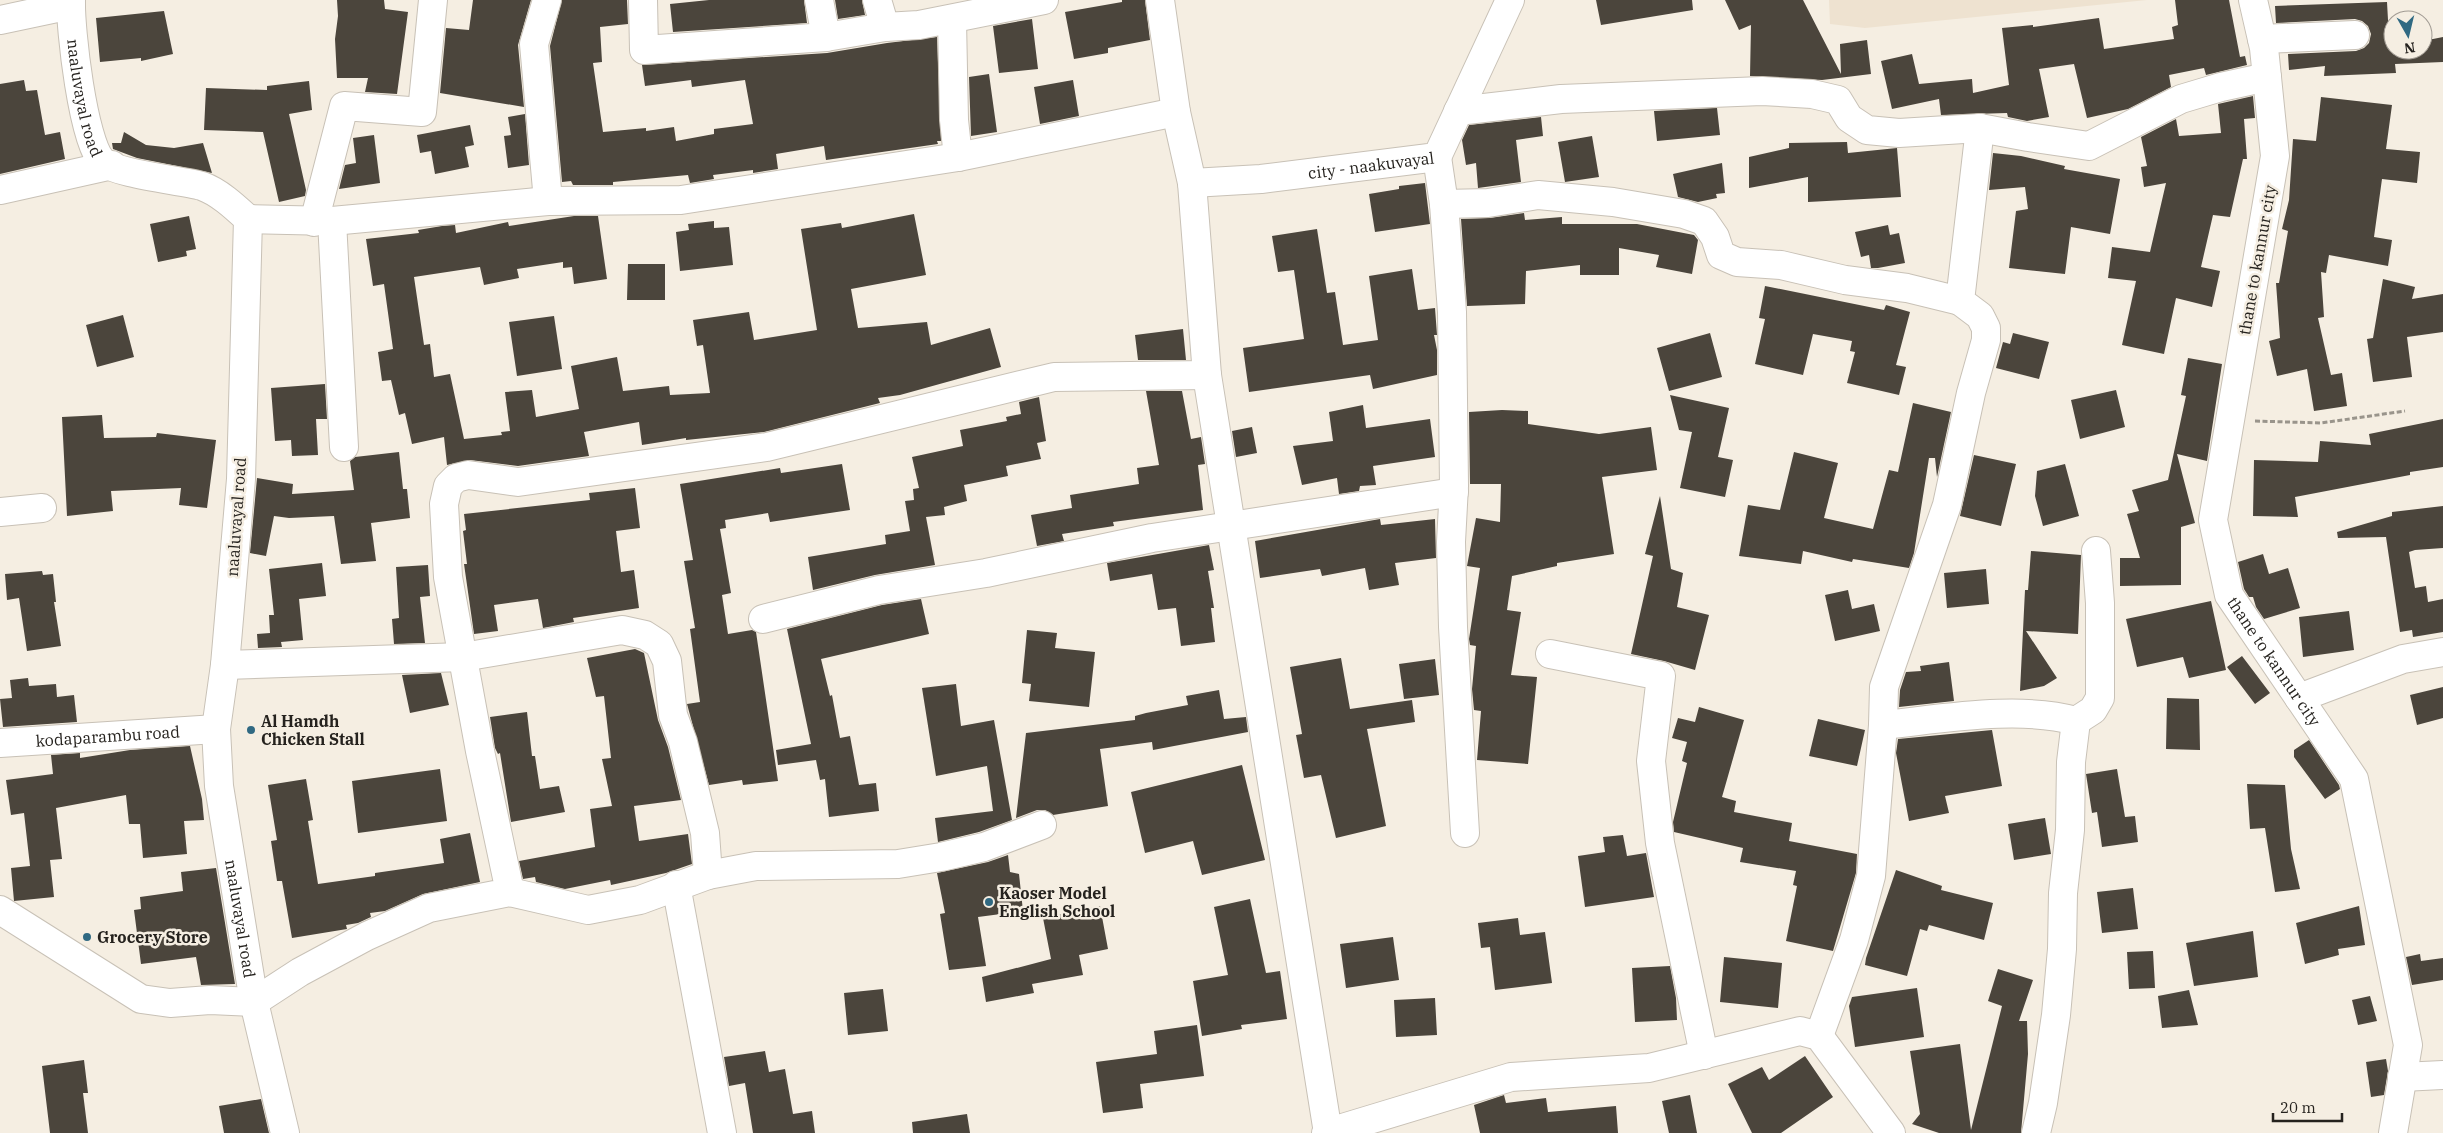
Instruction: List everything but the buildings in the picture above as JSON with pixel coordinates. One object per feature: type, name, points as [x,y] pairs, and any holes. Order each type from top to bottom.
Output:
[{"type":"street","points":[[344,447],[323,222],[344,106],[422,112],[433,0]]},
{"type":"street","points":[[547,0],[534,44],[548,202]]},
{"type":"street","points":[[643,0],[644,50],[826,37],[885,27],[919,25],[952,20],[1044,0]]},
{"type":"street","points":[[819,0],[826,37]]},
{"type":"street","points":[[877,0],[885,27]]},
{"type":"street","points":[[1160,0],[1176,112],[1192,183],[1207,375],[1327,1133],[1511,1077],[1649,1068],[1800,1031],[1819,1036],[1892,1133]]},
{"type":"street","name":"city - naakuvayal","points":[[1192,183],[1261,179],[1437,157],[1510,0]]},
{"type":"street","name":"thane to kannur city","points":[[2253,0],[2262,40],[2275,156],[2213,520],[2229,595],[2354,779],[2408,1045],[2393,1133]]},
{"type":"street","points":[[0,20],[71,3]]},
{"type":"street","name":"naaluvayal road","points":[[71,3],[88,133],[102,161],[112,166],[203,187],[232,204],[248,219],[241,479],[225,665],[216,729],[219,786],[254,1002],[285,1133]]},
{"type":"street","points":[[952,20],[954,120],[958,157]]},
{"type":"street","points":[[2262,40],[2356,35]]},
{"type":"street","points":[[1458,111],[1561,98],[1762,91],[1812,94],[1838,100],[1848,118],[1867,130],[1899,133],[1980,128],[2089,146],[2181,99],[2221,87],[2267,78]]},
{"type":"street","points":[[248,219],[323,222],[548,202],[682,200],[958,157],[1176,112]]},
{"type":"street","points":[[1960,301],[1980,128]]},
{"type":"street","points":[[1437,157],[1444,204],[1454,360],[1454,492],[1451,542],[1453,627],[1465,833]]},
{"type":"street","points":[[0,190],[112,166]]},
{"type":"street","points":[[1444,204],[1488,202],[1538,195],[1613,202],[1684,214],[1704,220],[1715,237],[1721,254],[1737,262],[1781,266],[1845,280],[1908,288],[1960,301],[1980,316],[1986,328],[1986,340],[1971,393],[1947,505],[1884,687],[1883,725],[1871,876],[1854,940],[1819,1036]]},
{"type":"street","points":[[510,892],[480,752],[448,577],[445,512],[448,486],[456,478],[468,475],[518,482],[767,447],[1054,377],[1207,375]]},
{"type":"street","points":[[763,619],[879,590],[986,573],[1152,538],[1454,492]]},
{"type":"street","points":[[0,512],[42,508]]},
{"type":"street","points":[[1883,725],[2004,714],[2060,716],[2076,721],[2094,710],[2100,698],[2100,603],[2096,551]]},
{"type":"street","points":[[225,665],[463,657],[622,630],[645,634],[659,644],[667,661],[673,714],[683,742],[705,833],[708,875]]},
{"type":"street","points":[[2299,698],[2403,659],[2443,652]]},
{"type":"street","points":[[1550,654],[1661,676],[1651,761],[1660,843],[1704,1056]]},
{"type":"street","points":[[2036,1133],[2043,1104],[2056,1015],[2070,830],[2071,762],[2076,721]]},
{"type":"street","name":"kodaparambu road","points":[[0,744],[216,729]]},
{"type":"street","points":[[0,910],[141,999],[170,1003],[210,1000],[254,1002],[300,972],[368,936],[429,908],[510,892],[588,910],[640,900],[676,885],[708,875],[756,866],[898,864],[984,847],[1042,825]]},
{"type":"street","points":[[676,885],[722,1133]]},
{"type":"street","points":[[2402,1077],[2443,1075]]},
{"type":"path","points":[[2230,421],[2321,423],[2405,411]]},
{"type":"shaded area","points":[[1829,0],[2147,0],[1865,28],[1830,24]]},
{"type":"place","name":"Al Hamdh Chicken Stall","points":[[251,730]]},
{"type":"place","name":"Kaoser Model English School","points":[[989,902]]},
{"type":"place","name":"Grocery Store","points":[[87,937]]}]
